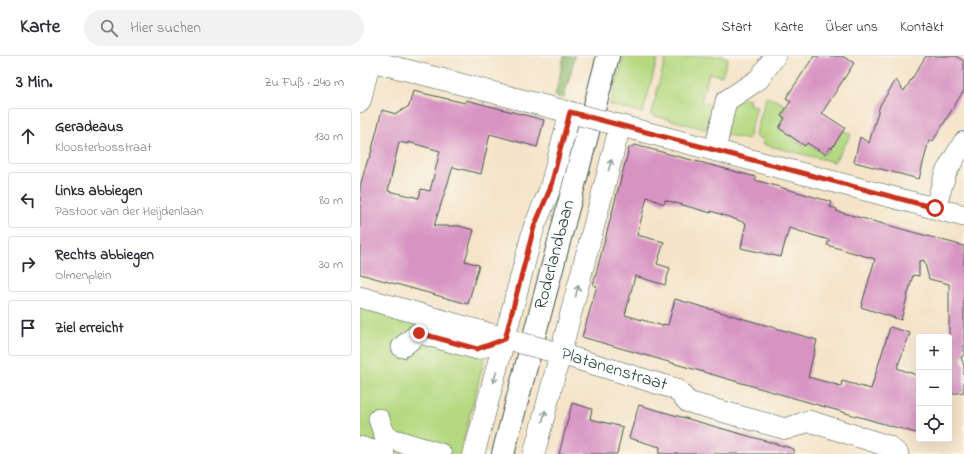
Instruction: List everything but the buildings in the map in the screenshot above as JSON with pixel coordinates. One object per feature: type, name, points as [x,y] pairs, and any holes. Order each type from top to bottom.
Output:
[{"type":"main road","name":"Roderlandbaan","points":[[503,454],[608,56]]},
{"type":"street","points":[[715,150],[726,101],[759,79],[775,56]]},
{"type":"street","points":[[360,102],[365,59],[964,216]]},
{"type":"street","points":[[474,454],[513,341],[534,227],[550,189],[575,114]]},
{"type":"street","points":[[534,454],[552,351],[612,124]]},
{"type":"street","points":[[935,208],[946,172],[964,142]]},
{"type":"street","name":"Platanenstraat","points":[[360,297],[552,351],[676,389],[688,402],[786,429],[809,421],[888,446],[898,454]]},
{"type":"street","points":[[402,346],[419,333],[477,349],[513,341]]},
{"type":"street","points":[[379,419],[385,437],[441,454]]},
{"type":"street","points":[[360,447],[384,454]]},
{"type":"green space","points":[[564,56],[575,56],[564,98],[555,96]]},
{"type":"green space","points":[[623,56],[658,56],[643,113],[610,105]]},
{"type":"green space","points":[[666,56],[723,56],[728,58],[722,76],[709,73],[701,102],[719,107],[713,131],[651,115]]},
{"type":"green space","points":[[766,97],[787,106],[781,116],[785,118],[779,128],[805,146],[807,143],[825,154],[843,130],[851,135],[834,162],[762,144],[764,139],[755,137]]},
{"type":"green space","points":[[744,98],[750,99],[749,104],[757,106],[748,140],[724,134],[731,105]]},
{"type":"green space","points":[[360,305],[481,339],[485,357],[460,454],[400,454],[360,442]]},
{"type":"route","points":[[419,333],[477,349],[505,339],[534,227],[550,189],[570,112],[935,208]]}]
